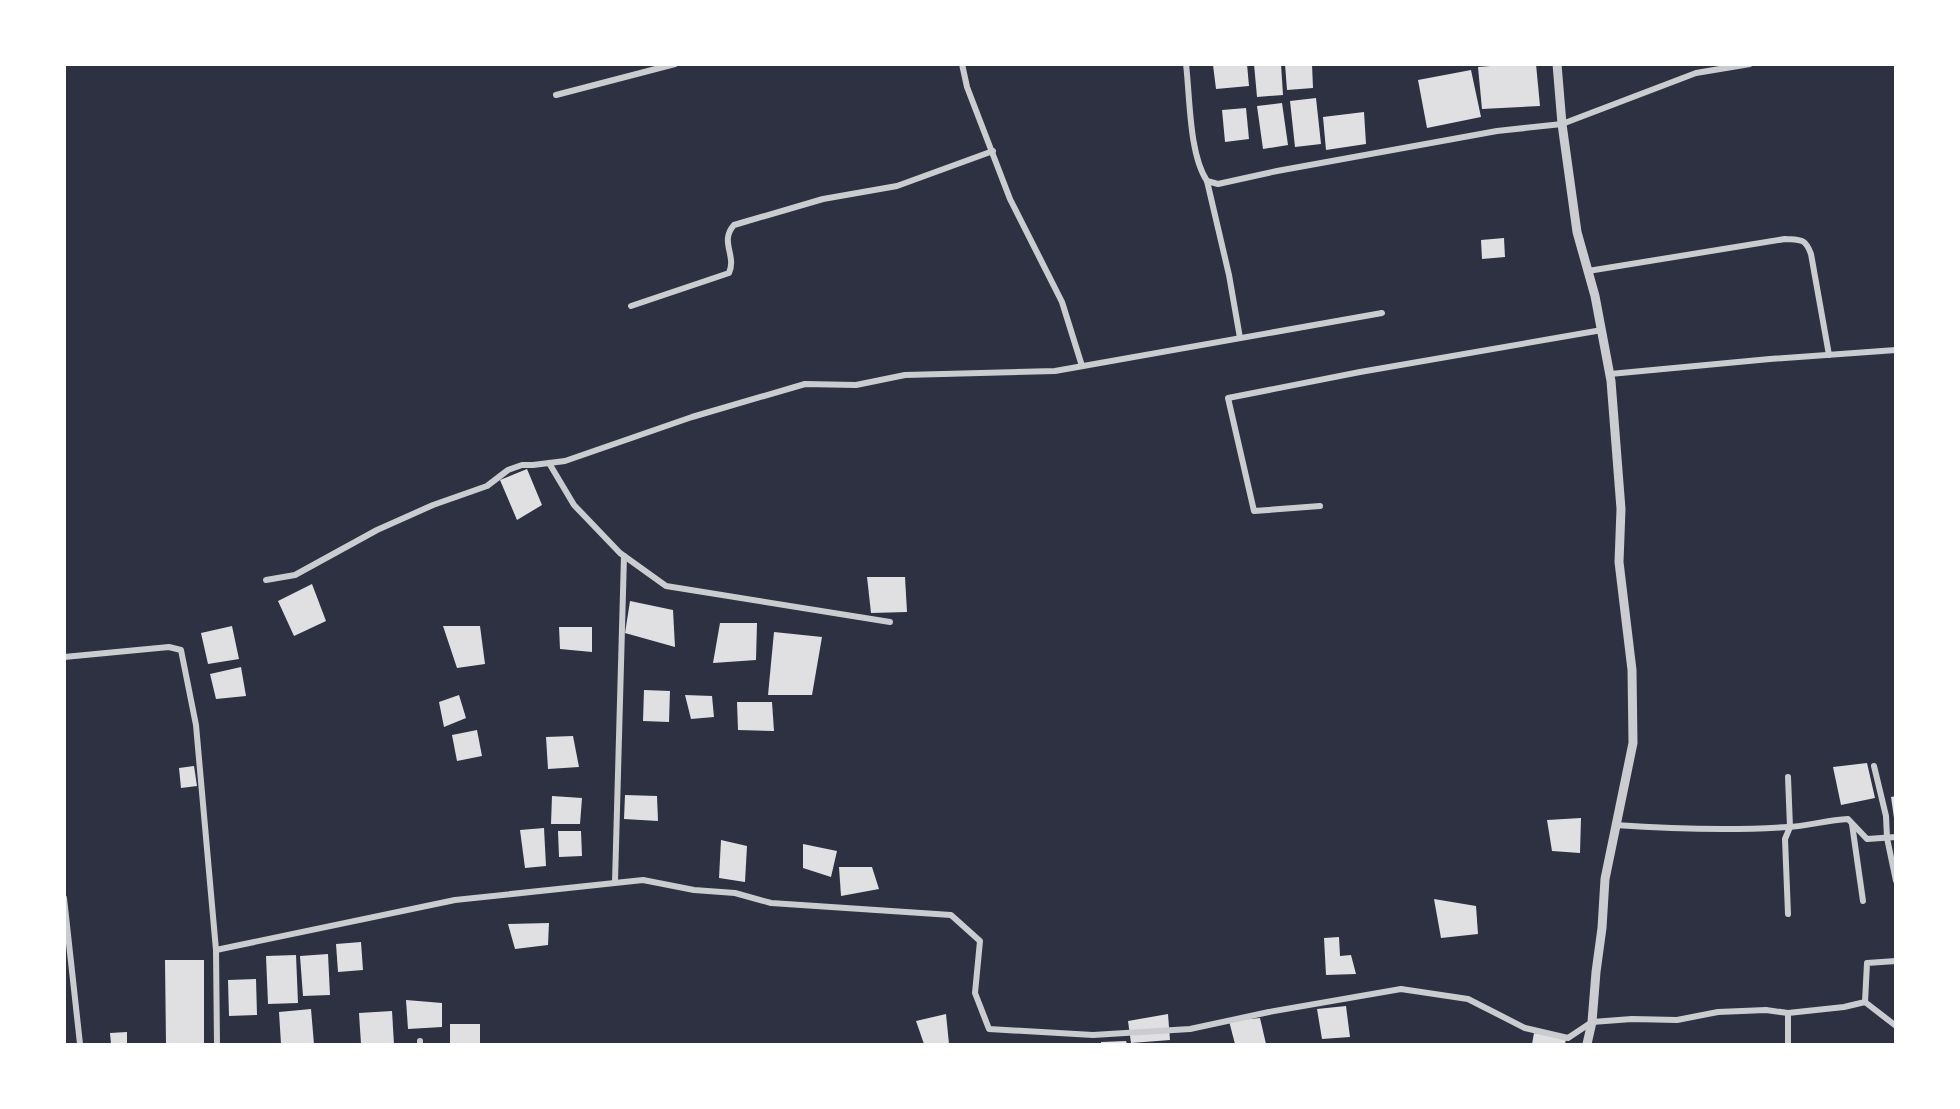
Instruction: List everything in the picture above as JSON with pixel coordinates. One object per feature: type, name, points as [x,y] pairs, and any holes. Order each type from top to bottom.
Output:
[{"type":"street","points":[[556,95],[675,64]]},
{"type":"street","points":[[962,64],[967,87],[1010,200],[1062,302],[1082,366]]},
{"type":"street","points":[[1186,64],[1195,149],[1201,171],[1207,181],[1229,275],[1240,338]]},
{"type":"street","points":[[1557,64],[1562,124],[1577,232],[1602,330],[1610,374],[1621,509],[1619,562],[1632,670],[1633,743],[1605,879],[1592,1022],[1587,1044]]},
{"type":"street","points":[[1207,181],[1218,184],[1277,171],[1497,132],[1562,124],[1696,73],[1750,64]]},
{"type":"street","points":[[631,306],[729,273],[732,266],[726,237],[734,225],[823,199],[897,186],[993,152]]},
{"type":"street","points":[[1588,271],[1785,239],[1801,240],[1807,244],[1811,254],[1829,355]]},
{"type":"street","points":[[266,580],[295,575],[377,530],[433,505],[487,486],[508,470],[522,465],[565,461],[692,417],[805,384],[856,385],[905,375],[1055,371],[1382,313]]},
{"type":"street","points":[[1320,506],[1254,511],[1228,398],[1360,372],[1602,330]]},
{"type":"street","points":[[1610,374],[1770,358],[1896,350]]},
{"type":"street","points":[[549,463],[574,505],[624,556],[666,586],[890,622]]},
{"type":"street","points":[[615,882],[624,556]]},
{"type":"street","points":[[64,657],[169,647],[181,650],[196,725],[216,951],[217,1044]]},
{"type":"street","points":[[1874,766],[1886,816],[1887,838],[1896,881]]},
{"type":"street","points":[[1788,777],[1790,827],[1785,839],[1788,914]]},
{"type":"street","points":[[1615,825],[1692,829],[1790,827],[1848,819],[1867,839],[1896,837]]},
{"type":"street","points":[[1852,824],[1863,901]]},
{"type":"street","points":[[216,951],[455,900],[643,880],[694,890],[735,893],[771,903],[951,915],[980,941],[975,993],[989,1029],[1093,1035],[1190,1029],[1269,1012],[1401,989],[1468,999],[1524,1028],[1568,1038],[1592,1022],[1632,1019],[1677,1020],[1718,1012],[1766,1010],[1788,1013],[1844,1007],[1865,1002]]},
{"type":"street","points":[[64,898],[80,1044]]},
{"type":"street","points":[[1865,1002],[1867,963],[1896,961]]},
{"type":"street","points":[[1865,1002],[1896,1026]]},
{"type":"street","points":[[1788,1013],[1788,1044]]},
{"type":"building","points":[[1247,64],[1249,86],[1216,89],[1213,65]]},
{"type":"building","points":[[1254,64],[1281,64],[1283,95],[1257,97]]},
{"type":"building","points":[[1285,64],[1312,64],[1313,88],[1287,90]]},
{"type":"building","points":[[1536,64],[1540,106],[1482,109],[1478,67]]},
{"type":"building","points":[[1471,70],[1481,117],[1427,128],[1418,80]]},
{"type":"building","points":[[1316,98],[1321,144],[1295,147],[1290,101]]},
{"type":"building","points":[[1282,103],[1288,145],[1263,149],[1257,106]]},
{"type":"building","points":[[1246,108],[1249,139],[1225,142],[1222,110]]},
{"type":"building","points":[[1364,112],[1366,144],[1326,150],[1323,117]]},
{"type":"building","points":[[1504,238],[1505,257],[1482,259],[1481,240]]},
{"type":"building","points":[[527,469],[542,505],[517,520],[500,480]]},
{"type":"building","points":[[867,577],[905,577],[907,612],[871,613]]},
{"type":"building","points":[[312,584],[326,621],[294,636],[278,601]]},
{"type":"building","points":[[630,601],[673,610],[675,647],[625,633]]},
{"type":"building","points":[[720,623],[757,623],[756,660],[713,663]]},
{"type":"building","points":[[232,626],[239,659],[208,664],[201,633]]},
{"type":"building","points":[[443,626],[480,626],[485,664],[457,668]]},
{"type":"building","points":[[559,627],[592,627],[592,652],[560,649]]},
{"type":"building","points":[[774,632],[822,637],[812,695],[768,695]]},
{"type":"building","points":[[241,667],[246,696],[216,699],[210,674]]},
{"type":"building","points":[[644,690],[670,691],[669,722],[643,721]]},
{"type":"building","points":[[459,695],[466,718],[444,727],[439,702]]},
{"type":"building","points":[[685,695],[712,696],[714,717],[691,719]]},
{"type":"building","points":[[737,702],[772,702],[774,731],[738,730]]},
{"type":"building","points":[[477,730],[482,756],[457,761],[452,735]]},
{"type":"building","points":[[573,736],[579,767],[548,769],[546,737]]},
{"type":"building","points":[[1867,763],[1875,798],[1841,805],[1833,767]]},
{"type":"building","points":[[194,766],[197,786],[181,788],[179,768]]},
{"type":"building","points":[[625,795],[657,796],[658,821],[624,819]]},
{"type":"building","points":[[552,796],[582,798],[580,824],[551,824]]},
{"type":"building","points":[[1896,796],[1896,818],[1894,818],[1891,797]]},
{"type":"building","points":[[1581,818],[1580,853],[1552,851],[1547,820]]},
{"type":"building","points":[[544,828],[546,866],[525,868],[520,830]]},
{"type":"building","points":[[558,831],[581,831],[582,856],[559,857]]},
{"type":"building","points":[[721,840],[747,846],[745,882],[719,878]]},
{"type":"building","points":[[803,844],[837,851],[831,877],[803,868]]},
{"type":"building","points":[[839,867],[872,867],[879,889],[841,896]]},
{"type":"building","points":[[1434,899],[1476,906],[1478,934],[1441,938]]},
{"type":"building","points":[[549,923],[548,945],[515,949],[508,924]]},
{"type":"building","points":[[1339,937],[1340,956],[1351,955],[1356,974],[1326,975],[1324,938]]},
{"type":"building","points":[[361,942],[363,970],[338,972],[336,944]]},
{"type":"building","points":[[328,954],[330,995],[303,996],[300,956]]},
{"type":"building","points":[[296,955],[298,1003],[268,1004],[266,956]]},
{"type":"building","points":[[165,960],[204,960],[204,1044],[166,1044]]},
{"type":"building","points":[[256,979],[257,1015],[229,1016],[228,980]]},
{"type":"building","points":[[406,1000],[442,1003],[442,1027],[408,1029]]},
{"type":"building","points":[[1346,1006],[1350,1037],[1322,1039],[1317,1009]]},
{"type":"building","points":[[311,1009],[314,1044],[281,1044],[279,1012]]},
{"type":"building","points":[[392,1011],[394,1044],[361,1044],[359,1013]]},
{"type":"building","points":[[946,1014],[949,1044],[924,1044],[916,1021]]},
{"type":"building","points":[[1168,1014],[1170,1040],[1131,1043],[1128,1021]]},
{"type":"building","points":[[1260,1018],[1266,1044],[1235,1044],[1229,1021]]},
{"type":"building","points":[[450,1024],[480,1024],[480,1044],[450,1044]]},
{"type":"building","points":[[127,1032],[127,1044],[111,1044],[110,1033]]},
{"type":"building","points":[[1534,1033],[1566,1039],[1565,1044],[1532,1044]]},
{"type":"building","points":[[1126,1041],[1127,1044],[1101,1044],[1101,1042]]}]
